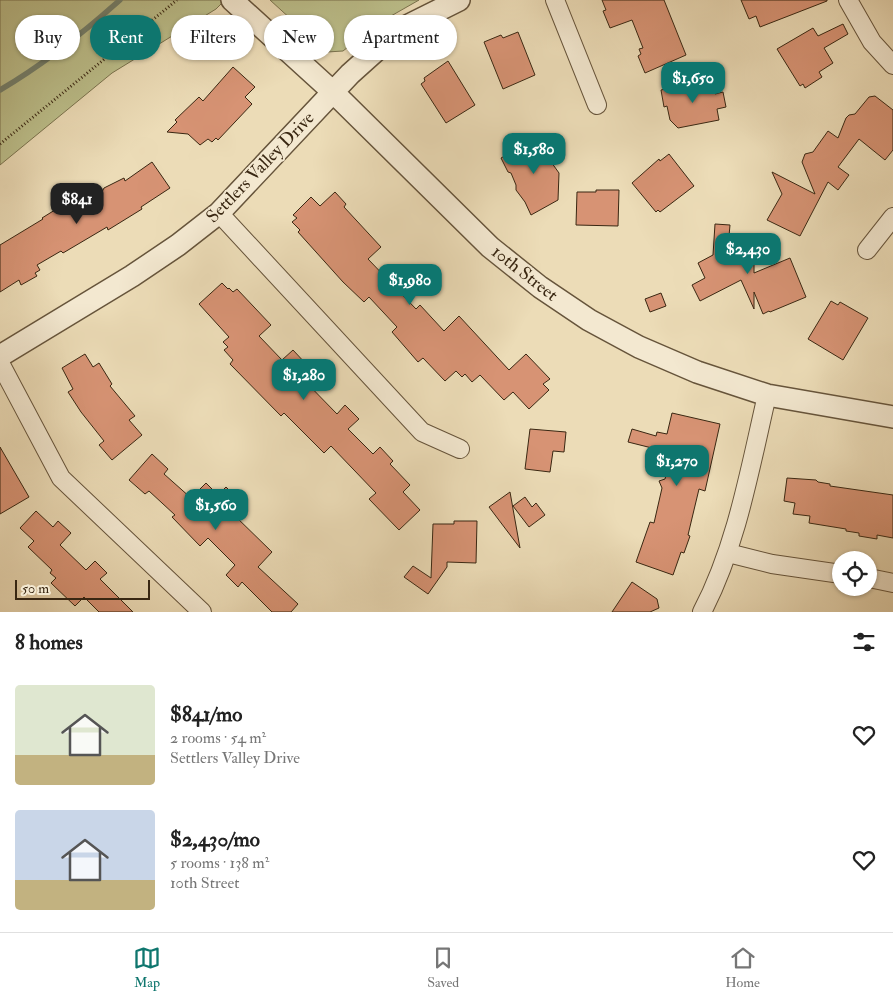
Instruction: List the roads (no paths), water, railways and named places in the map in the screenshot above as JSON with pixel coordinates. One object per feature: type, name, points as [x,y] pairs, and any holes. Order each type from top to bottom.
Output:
[{"type":"street","name":"10th Street","points":[[232,0],[332,92],[490,247],[540,287],[589,320],[639,347],[697,372],[767,395],[893,417]]},
{"type":"street","name":"Settlers Valley Drive","points":[[0,356],[132,276],[178,245],[219,213],[332,92],[399,30],[459,0]]},
{"type":"street","points":[[555,0],[597,105]]},
{"type":"street","points":[[848,0],[872,42],[893,65]]},
{"type":"street","points":[[219,213],[422,432],[460,449]]},
{"type":"street","points":[[868,250],[893,217]]},
{"type":"street","points":[[0,363],[61,478],[202,612]]},
{"type":"street","points":[[702,612],[728,553],[739,515],[767,395]]},
{"type":"street","points":[[728,553],[772,564],[832,573]]},
{"type":"street","points":[[877,579],[893,582]]},
{"type":"waterway","points":[[0,90],[62,48],[120,0]]}]
